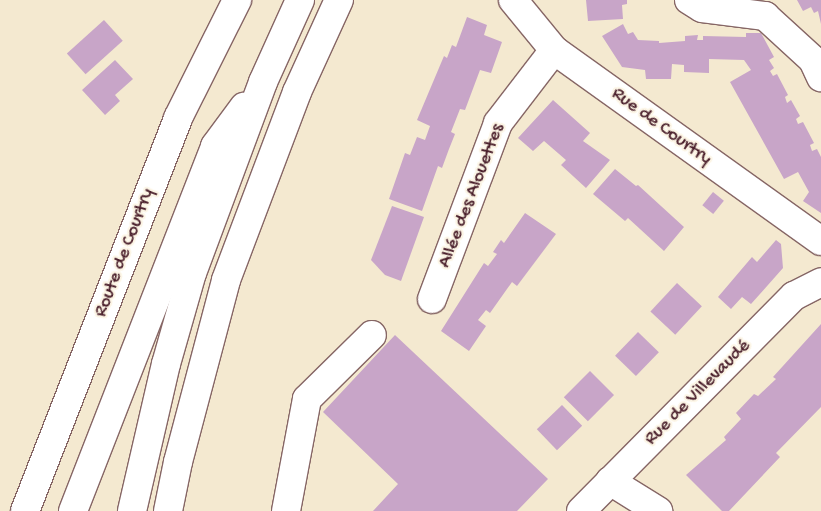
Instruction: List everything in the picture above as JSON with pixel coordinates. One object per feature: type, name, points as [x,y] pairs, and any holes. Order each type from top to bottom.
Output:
[{"type":"main road","name":"Route de Courtry","points":[[25,511],[178,118],[237,0]]},
{"type":"main road","points":[[132,511],[166,364],[192,273],[263,82],[300,0]]},
{"type":"main road","points":[[168,511],[178,462],[226,280],[297,92],[339,0]]},
{"type":"main road","name":"Rue de Courtry","points":[[513,0],[554,50],[821,241]]},
{"type":"main road","points":[[689,0],[702,8],[765,16],[813,60],[821,76]]},
{"type":"main road","name":"Allée des Alouettes","points":[[432,298],[498,123],[554,50]]},
{"type":"main road","points":[[73,511],[215,146],[263,82]]},
{"type":"main road","name":"Rue de Villevaudé","points":[[581,511],[794,296],[821,282]]},
{"type":"main road","points":[[286,511],[307,399],[372,335]]},
{"type":"main road","points":[[610,481],[658,511]]},
{"type":"building","points":[[586,0],[627,0],[627,4],[622,5],[623,19],[588,21]]},
{"type":"building","points":[[797,0],[821,0],[821,24],[818,11],[814,13],[811,7],[803,11]]},
{"type":"building","points":[[467,17],[487,25],[484,35],[502,42],[491,73],[480,70],[465,110],[460,109],[451,132],[455,134],[442,168],[438,166],[422,211],[389,199],[405,153],[410,155],[417,137],[425,140],[430,126],[417,120],[444,56],[447,58],[452,45],[456,47]]},
{"type":"building","points":[[104,20],[123,41],[86,74],[67,53]]},
{"type":"building","points":[[623,24],[628,34],[633,32],[638,40],[659,41],[659,43],[685,41],[685,36],[698,35],[697,40],[703,40],[703,36],[746,37],[746,33],[761,33],[774,57],[769,60],[774,68],[770,71],[773,76],[777,74],[788,95],[785,97],[787,103],[791,100],[800,116],[796,119],[798,124],[803,122],[814,143],[810,145],[812,151],[817,149],[821,157],[821,213],[803,201],[809,192],[798,172],[784,179],[730,82],[751,70],[744,60],[709,59],[709,73],[684,72],[684,65],[672,64],[671,79],[646,79],[645,70],[622,67],[602,36]]},
{"type":"building","points":[[115,60],[133,79],[115,95],[120,101],[105,115],[82,90]]},
{"type":"building","points":[[553,100],[590,133],[583,141],[610,160],[586,188],[561,165],[566,160],[544,141],[533,151],[518,138]]},
{"type":"building","points":[[615,169],[636,186],[638,185],[684,227],[664,251],[628,218],[625,221],[593,194]]},
{"type":"building","points":[[713,192],[724,201],[713,214],[702,205]]},
{"type":"building","points":[[392,206],[424,217],[401,281],[385,275],[371,260]]},
{"type":"building","points":[[525,213],[556,234],[517,286],[512,282],[490,313],[486,310],[478,320],[486,326],[469,351],[441,331],[484,263],[488,266],[497,254],[493,252],[501,240],[504,243]]},
{"type":"building","points":[[776,240],[781,244],[783,268],[751,304],[742,297],[731,309],[718,297],[752,257],[757,262]]},
{"type":"building","points":[[677,283],[702,306],[675,335],[650,312]]},
{"type":"building","points":[[821,324],[821,407],[776,453],[780,457],[729,511],[722,511],[686,475],[726,440],[724,437],[741,419],[736,413],[754,394],[758,396],[776,379],[773,377]]},
{"type":"building","points":[[638,332],[659,352],[636,376],[615,356]]},
{"type":"building","points":[[395,335],[548,479],[517,511],[373,511],[398,484],[323,412]]},
{"type":"building","points":[[590,371],[614,395],[588,421],[564,397]]},
{"type":"building","points":[[562,405],[582,426],[557,450],[537,429]]}]
